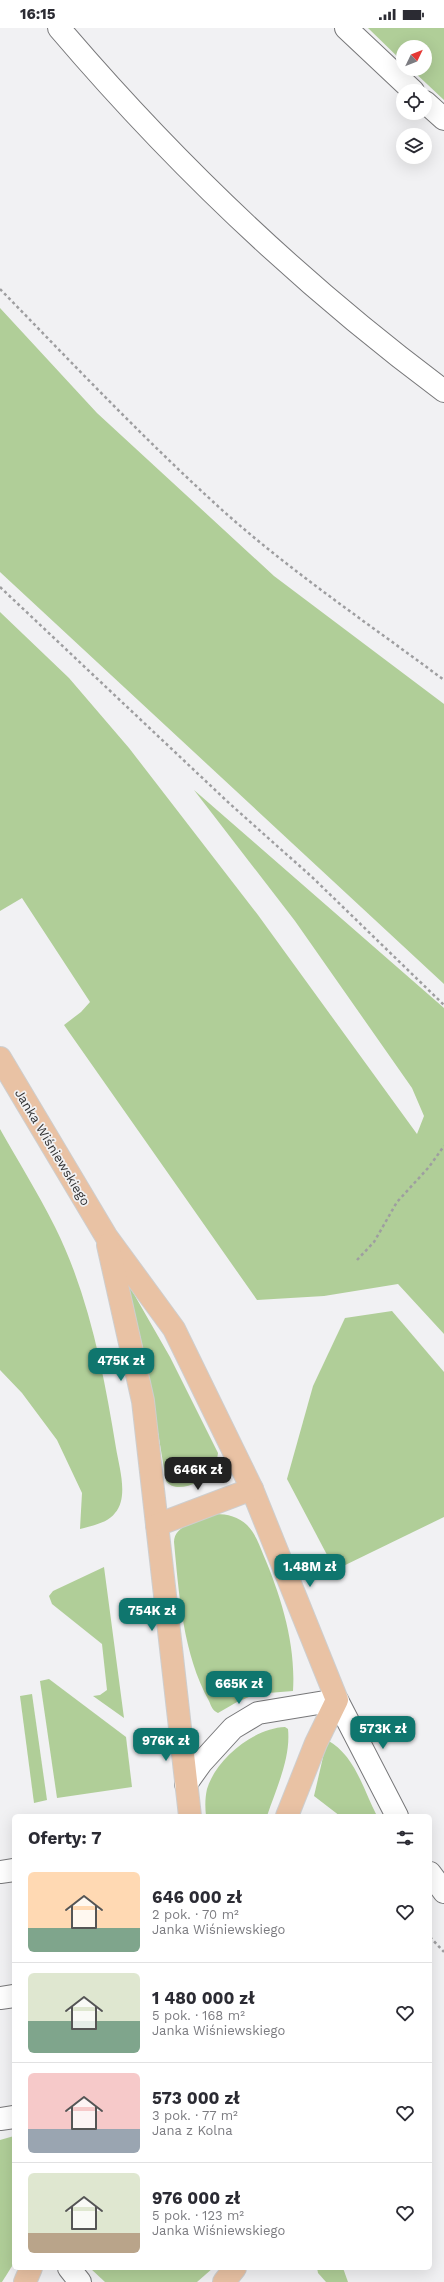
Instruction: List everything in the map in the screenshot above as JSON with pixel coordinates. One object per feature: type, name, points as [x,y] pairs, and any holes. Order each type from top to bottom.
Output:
[{"type":"main road","name":"Janka Wiśniewskiego","points":[[0,1058],[106,1236],[174,1329],[252,1489],[337,1700]]},
{"type":"main road","name":"Janka Wiśniewskiego","points":[[106,1236],[143,1401],[190,1814]]},
{"type":"main road","points":[[157,1525],[252,1489]]},
{"type":"main road","points":[[288,1814],[316,1743],[337,1700]]},
{"type":"main road","points":[[25,2282],[30,2270]]},
{"type":"street","points":[[59,28],[161,142],[246,226],[349,317],[444,391]]},
{"type":"street","points":[[346,28],[406,84]]},
{"type":"street","points":[[432,108],[444,119]]},
{"type":"street","points":[[186,1784],[201,1763],[233,1728],[258,1713],[337,1700],[397,1814]]},
{"type":"street","points":[[0,1872],[12,1870]]},
{"type":"street","points":[[432,1875],[444,1892]]},
{"type":"street","points":[[0,1998],[12,1996]]},
{"type":"street","points":[[0,2120],[12,2117]]},
{"type":"street","points":[[70,2270],[80,2282]]},
{"type":"path","points":[[0,289],[131,424],[222,509],[280,557],[444,680]]},
{"type":"path","points":[[0,587],[224,799],[312,877],[444,1005]]},
{"type":"path","points":[[357,1260],[374,1242],[397,1202],[429,1167],[444,1146]]},
{"type":"path","points":[[432,1938],[444,1952]]},
{"type":"green space","points":[[368,28],[444,28],[444,100],[432,89],[432,84],[427,84],[418,76],[432,76],[432,40],[396,40],[396,55]]},
{"type":"green space","points":[[0,308],[97,413],[274,576],[444,704],[444,984],[0,572]]},
{"type":"green space","points":[[0,612],[69,678],[129,748],[258,915],[417,1134],[424,1116],[412,1088],[295,921],[194,790],[444,1008],[444,1334],[398,1284],[324,1296],[257,1300],[64,1025],[81,1012],[90,1002],[22,898],[0,911]]},
{"type":"green space","points":[[0,1129],[42,1202],[67,1253],[94,1335],[106,1392],[121,1473],[121,1499],[115,1513],[108,1519],[99,1524],[80,1529],[82,1493],[57,1440],[22,1393],[0,1370]]},
{"type":"green space","points":[[127,1282],[170,1357],[218,1453],[217,1460],[212,1471],[196,1483],[183,1487],[176,1487],[170,1485],[166,1481],[147,1365]]},
{"type":"green space","points":[[392,1311],[444,1372],[444,1517],[335,1570],[287,1479],[313,1386],[345,1318]]},
{"type":"green space","points":[[216,1514],[229,1515],[244,1522],[250,1528],[256,1539],[270,1570],[286,1621],[290,1638],[293,1673],[293,1691],[256,1694],[237,1702],[218,1713],[212,1708],[193,1664],[180,1603],[174,1542],[175,1536],[184,1527]]},
{"type":"green space","points":[[104,1567],[124,1718],[93,1696],[100,1695],[107,1690],[102,1644],[52,1604],[49,1596],[53,1591]]},
{"type":"green space","points":[[49,1679],[126,1737],[132,1787],[57,1798],[40,1681]]},
{"type":"green space","points":[[32,1694],[47,1800],[34,1803],[20,1696]]},
{"type":"green space","points":[[285,1727],[288,1729],[288,1740],[285,1762],[268,1814],[206,1814],[205,1802],[207,1789],[212,1778],[227,1756],[249,1739],[273,1729]]},
{"type":"green space","points":[[327,1740],[337,1746],[345,1754],[357,1774],[376,1814],[337,1814],[314,1796]]},
{"type":"green space","points":[[12,2137],[12,2266],[2,2282],[0,2282],[0,2140]]},
{"type":"green space","points":[[92,2270],[211,2270],[197,2282],[105,2282]]},
{"type":"green space","points":[[317,2270],[344,2270],[348,2282],[326,2282],[318,2273]]}]
